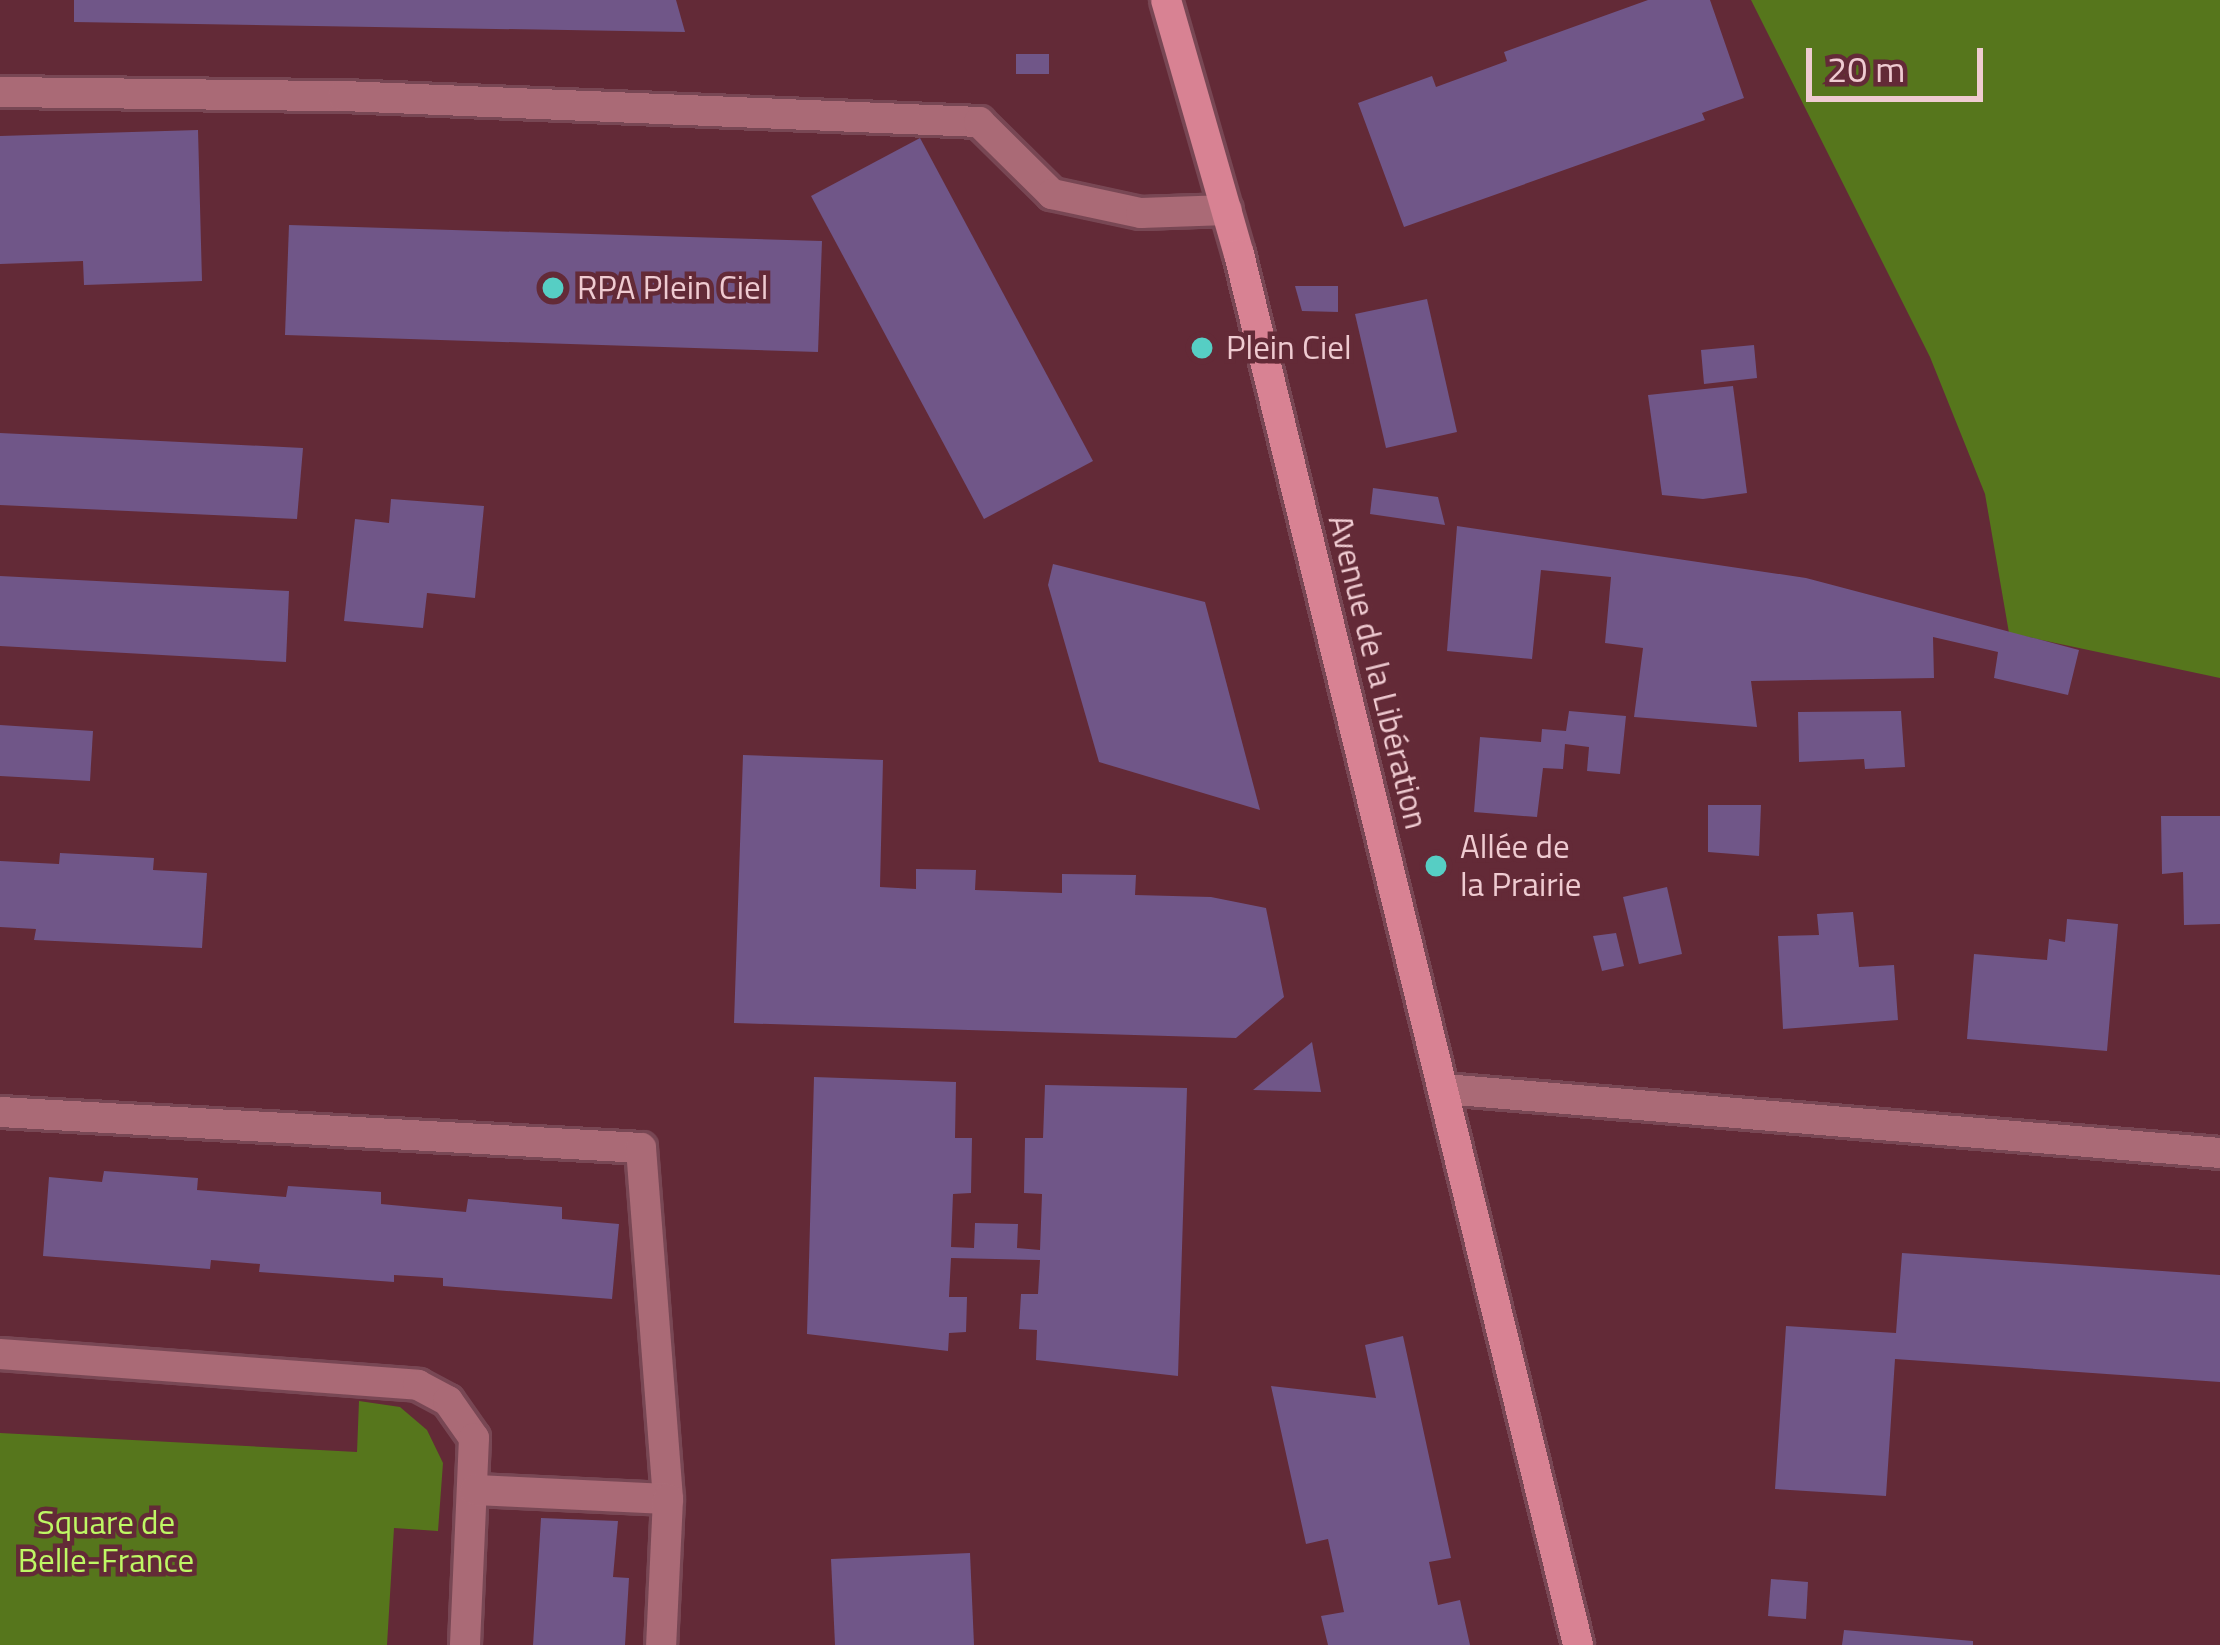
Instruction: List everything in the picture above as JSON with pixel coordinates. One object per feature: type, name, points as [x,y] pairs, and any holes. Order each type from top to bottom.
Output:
[{"type":"main road","name":"Avenue de la Libération","points":[[1166,0],[1227,210],[1578,1645]]},
{"type":"street","points":[[0,92],[343,96],[979,122],[1052,194],[1141,213],[1227,210]]},
{"type":"street","points":[[1444,1090],[2220,1153]]},
{"type":"street","points":[[0,1112],[641,1148],[668,1499],[661,1645]]},
{"type":"street","points":[[0,1354],[418,1385],[448,1401],[474,1438],[465,1645]]},
{"type":"street","points":[[475,1490],[668,1499]]},
{"type":"green space","points":[[1751,0],[2220,0],[2220,678],[2009,633],[1985,494],[1930,357]]},
{"type":"green space","name":"Square de Belle-France","points":[[359,1401],[400,1407],[427,1430],[443,1463],[438,1531],[394,1528],[387,1645],[0,1645],[0,1433],[357,1452]]},
{"type":"building","points":[[74,0],[676,0],[685,32],[74,22]]},
{"type":"building","points":[[1648,0],[1710,0],[1744,98],[1702,113],[1705,120],[1404,227],[1358,103],[1432,76],[1436,87],[1507,61],[1504,52]]},
{"type":"building","points":[[1016,54],[1049,54],[1049,74],[1016,74]]},
{"type":"building","points":[[198,130],[202,281],[84,285],[83,261],[0,264],[0,136]]},
{"type":"building","points":[[920,138],[1093,461],[984,519],[811,196]]},
{"type":"building","name":"RPA Plein Ciel","points":[[289,225],[822,241],[818,352],[285,335]]},
{"type":"building","points":[[1295,286],[1338,286],[1338,312],[1302,311]]},
{"type":"building","points":[[1427,299],[1457,432],[1386,448],[1355,314]]},
{"type":"building","points":[[1754,345],[1757,378],[1704,384],[1701,350]]},
{"type":"building","points":[[1733,386],[1747,493],[1703,499],[1662,495],[1648,395]]},
{"type":"building","points":[[0,433],[303,448],[297,519],[0,505]]},
{"type":"building","points":[[1373,488],[1438,497],[1445,525],[1370,514]]},
{"type":"building","points":[[391,499],[484,506],[475,598],[427,593],[423,628],[344,621],[355,519],[389,523]]},
{"type":"building","points":[[1457,526],[1806,578],[2079,650],[2068,695],[1994,678],[1998,652],[1933,637],[1934,678],[1751,681],[1757,727],[1634,717],[1643,648],[1605,643],[1611,577],[1541,570],[1532,659],[1447,651]]},
{"type":"building","points":[[1053,564],[1205,602],[1260,810],[1099,762],[1048,585]]},
{"type":"building","points":[[0,576],[289,591],[286,662],[0,646]]},
{"type":"building","points":[[1569,711],[1626,716],[1620,774],[1587,771],[1589,747],[1565,744],[1563,769],[1543,768],[1537,817],[1474,812],[1480,737],[1541,742],[1542,729],[1566,731]]},
{"type":"building","points":[[1901,711],[1905,767],[1865,769],[1864,759],[1799,762],[1798,712]]},
{"type":"building","points":[[0,725],[93,731],[90,781],[0,776]]},
{"type":"building","points":[[743,755],[883,760],[880,887],[916,889],[916,869],[976,870],[975,890],[1062,893],[1062,874],[1136,875],[1135,895],[1211,897],[1266,908],[1284,997],[1236,1038],[734,1023]]},
{"type":"building","points":[[1708,805],[1761,805],[1759,856],[1708,852]]},
{"type":"building","points":[[2161,816],[2220,816],[2220,924],[2184,925],[2183,872],[2162,874]]},
{"type":"building","points":[[60,853],[154,858],[153,870],[207,873],[202,948],[34,940],[36,929],[0,927],[0,861],[59,864]]},
{"type":"building","points":[[1667,887],[1682,954],[1639,964],[1623,897]]},
{"type":"building","points":[[1853,912],[1859,967],[1894,965],[1898,1020],[1783,1029],[1778,936],[1819,935],[1817,914]]},
{"type":"building","points":[[2067,919],[2118,924],[2107,1051],[1967,1039],[1974,954],[2047,960],[2049,939],[2065,942]]},
{"type":"building","points":[[1616,933],[1624,966],[1602,971],[1593,936]]},
{"type":"building","points":[[1312,1042],[1321,1092],[1253,1090]]},
{"type":"building","points":[[814,1077],[956,1082],[955,1138],[972,1138],[971,1193],[953,1194],[951,1247],[974,1248],[975,1223],[1018,1224],[1017,1248],[1040,1250],[1042,1194],[1024,1193],[1025,1138],[1043,1138],[1045,1085],[1187,1088],[1178,1376],[1036,1360],[1037,1330],[1019,1329],[1021,1294],[1038,1294],[1040,1260],[951,1258],[949,1297],[967,1297],[966,1332],[949,1333],[948,1351],[807,1334]]},
{"type":"building","points":[[104,1171],[198,1178],[197,1190],[286,1197],[288,1186],[381,1192],[381,1204],[466,1212],[468,1199],[562,1207],[562,1219],[619,1224],[612,1299],[443,1286],[443,1278],[394,1275],[394,1282],[259,1272],[260,1264],[211,1260],[210,1269],[43,1256],[49,1177],[102,1182]]},
{"type":"building","points":[[1902,1253],[2220,1275],[2220,1382],[1895,1359],[1886,1496],[1775,1489],[1786,1326],[1896,1333]]},
{"type":"building","points":[[1403,1336],[1451,1558],[1429,1562],[1438,1605],[1460,1600],[1470,1645],[1328,1645],[1321,1616],[1344,1612],[1328,1539],[1306,1544],[1271,1386],[1376,1398],[1365,1345]]},
{"type":"building","points":[[541,1518],[618,1521],[613,1577],[629,1578],[625,1645],[533,1645]]},
{"type":"building","points":[[970,1553],[974,1645],[835,1645],[831,1559]]},
{"type":"building","points":[[1771,1579],[1808,1582],[1806,1619],[1768,1616]]},
{"type":"building","points":[[1844,1630],[1973,1641],[1973,1645],[1842,1645]]},
{"type":"place","name":"RPA Plein Ciel","points":[[553,288]]},
{"type":"place","name":"Plein Ciel","points":[[1202,348]]},
{"type":"place","name":"Allée de la Prairie","points":[[1436,866]]}]
